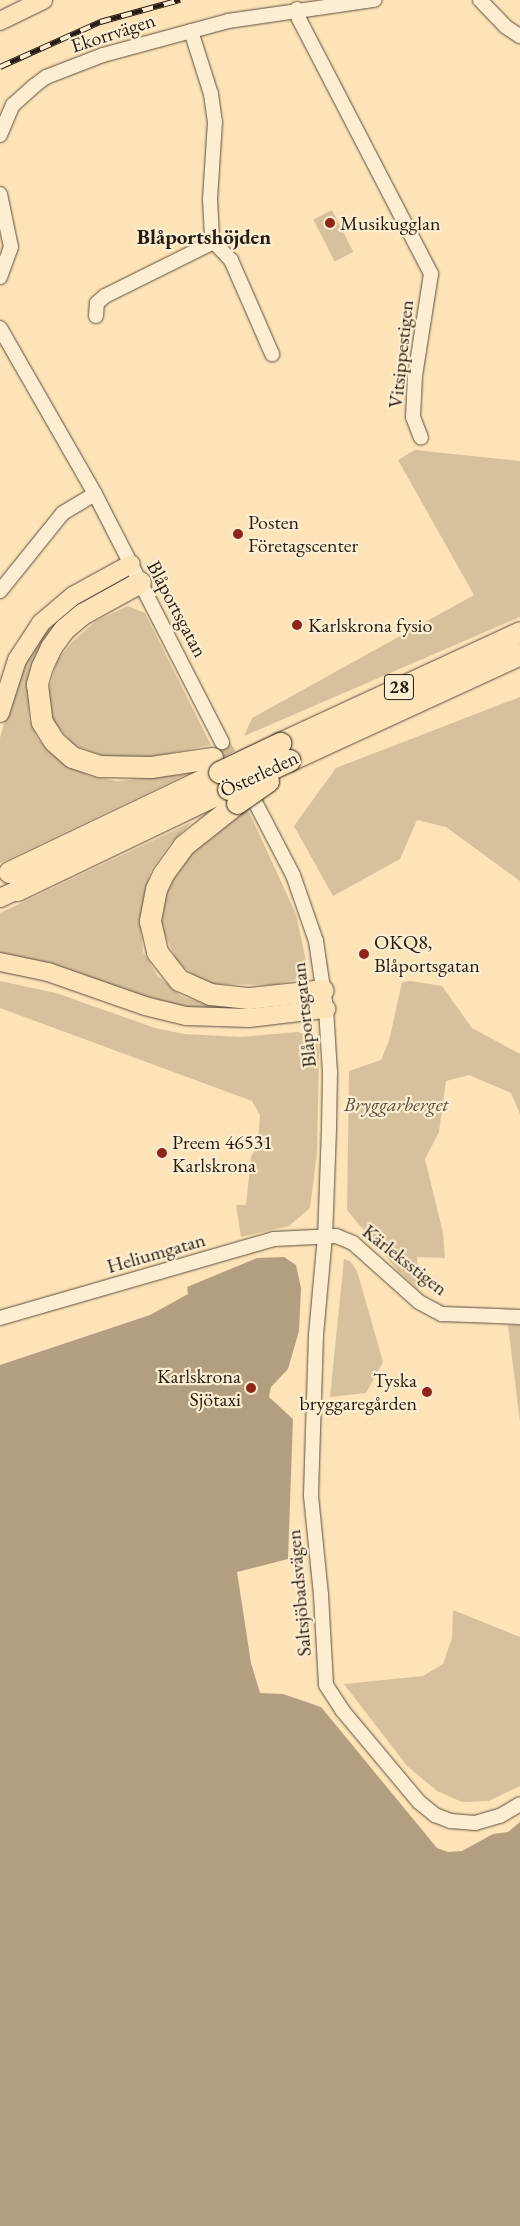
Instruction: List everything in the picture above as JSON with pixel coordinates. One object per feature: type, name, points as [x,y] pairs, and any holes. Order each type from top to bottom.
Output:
[{"type":"highway","points":[[136,573],[64,629],[52,647],[42,666],[38,684],[42,722],[54,741],[72,757],[99,766],[151,767],[229,778]]},
{"type":"highway","name":"Österleden","points":[[7,884],[282,754],[520,632]]},
{"type":"highway","name":"Österleden","points":[[282,754],[314,748],[520,654]]},
{"type":"highway","points":[[282,754],[229,778],[163,874],[156,889],[150,921],[157,952],[179,980],[210,994],[249,998],[325,999]]},
{"type":"main road","points":[[0,21],[43,0]]},
{"type":"main road","points":[[0,713],[17,660],[41,623],[73,596],[136,573]]},
{"type":"main road","points":[[0,962],[48,972],[146,1006],[186,1016],[248,1018],[325,999]]},
{"type":"street","name":"Ekorrvägen","points":[[0,135],[13,105],[46,77],[103,55],[190,31],[297,9],[374,0]]},
{"type":"street","points":[[480,0],[506,27],[520,36]]},
{"type":"street","name":"Vitsippestigen","points":[[297,9],[303,27],[430,274],[415,376],[413,417],[421,438]]},
{"type":"street","points":[[190,31],[211,94],[215,122],[210,199],[214,242],[230,260],[272,354]]},
{"type":"street","points":[[0,194],[11,247],[0,277]]},
{"type":"street","points":[[96,316],[97,303],[105,296],[214,242]]},
{"type":"street","name":"Blåportsgatan","points":[[0,328],[96,494],[136,573],[229,778],[293,875],[316,941],[325,999],[330,1072],[325,1236]]},
{"type":"street","points":[[0,591],[63,513],[96,494]]},
{"type":"street","name":"Kärleksstigen","points":[[325,1236],[341,1236],[353,1243],[419,1302],[442,1314],[520,1318]]},
{"type":"street","name":"Heliumgatan","points":[[0,1318],[274,1239],[325,1236]]},
{"type":"street","name":"Saltsjöbadsvägen","points":[[325,1236],[316,1335],[311,1496],[321,1595],[326,1685],[342,1710],[418,1802],[435,1815],[451,1821],[475,1823],[500,1816],[520,1804]]},
{"type":"green space","points":[[332,210],[353,252],[335,261],[313,220]]},
{"type":"green space","points":[[415,450],[520,461],[520,617],[244,736],[252,718],[474,595],[398,460]]},
{"type":"green space","points":[[113,583],[116,587],[28,682],[29,720],[38,739],[53,755],[89,776],[117,781],[187,774],[0,863],[0,738],[12,692],[34,641],[67,608]]},
{"type":"green space","points":[[128,606],[145,613],[211,745],[150,757],[106,757],[74,745],[52,720],[47,697],[57,661],[72,642],[96,621]]},
{"type":"green space","points":[[520,697],[520,881],[446,827],[417,820],[400,859],[333,896],[294,826],[336,768]]},
{"type":"green space","points":[[248,810],[296,914],[307,966],[295,980],[274,985],[213,984],[192,974],[177,961],[161,926],[163,903],[171,881],[187,857],[206,838]]},
{"type":"green space","points":[[192,822],[169,845],[151,870],[144,898],[141,929],[143,952],[157,975],[181,996],[202,1003],[255,1010],[186,1009],[123,991],[68,969],[0,954],[0,913]]},
{"type":"green space","points":[[0,981],[56,993],[155,1028],[184,1034],[241,1037],[298,1032],[310,1036],[318,1043],[319,1055],[317,1153],[310,1208],[289,1226],[241,1237],[236,1205],[246,1205],[251,1157],[258,1144],[260,1115],[252,1101],[0,1008]]},
{"type":"green space","name":"Bryggarberget","points":[[411,981],[442,986],[472,1028],[520,1054],[520,1114],[511,1093],[469,1075],[446,1081],[439,1132],[425,1159],[443,1233],[445,1258],[417,1257],[419,1290],[398,1271],[347,1210],[349,1071],[381,1060],[389,1041],[402,982]]},
{"type":"green space","points":[[344,1259],[350,1261],[357,1271],[383,1362],[366,1393],[330,1397]]},
{"type":"green space","points":[[508,1325],[520,1325],[520,1422]]},
{"type":"green space","points":[[453,1610],[520,1637],[520,1786],[489,1801],[462,1802],[437,1791],[407,1766],[344,1684],[423,1676],[443,1664],[452,1638]]},
{"type":"shaded area","points":[[284,1257],[296,1265],[301,1288],[299,1331],[288,1369],[271,1387],[269,1397],[293,1419],[288,1559],[237,1572],[251,1663],[260,1693],[283,1694],[321,1707],[437,1848],[448,1852],[462,1851],[493,1834],[508,1832],[520,1822],[520,2226],[0,2226],[0,1365],[150,1315],[188,1294],[187,1287],[257,1258]]},
{"type":"tunnel","points":[[222,742],[238,770]]},
{"type":"railway","points":[[0,67],[100,22],[180,0]]},
{"type":"place","name":"Musikugglan","points":[[330,223]]},
{"type":"place","name":"Posten Företagscenter","points":[[238,534]]},
{"type":"place","name":"Karlskrona fysio","points":[[297,625]]},
{"type":"place","name":"OKQ8, Blåportsgatan","points":[[364,954]]},
{"type":"place","name":"Preem 46531 Karlskrona","points":[[162,1153]]},
{"type":"place","name":"Karlskrona Sjötaxi","points":[[251,1388]]},
{"type":"place","name":"Tyska bryggaregården","points":[[427,1392]]},
{"type":"district","name":"Blåportshöjden","points":[[204,237]]}]
